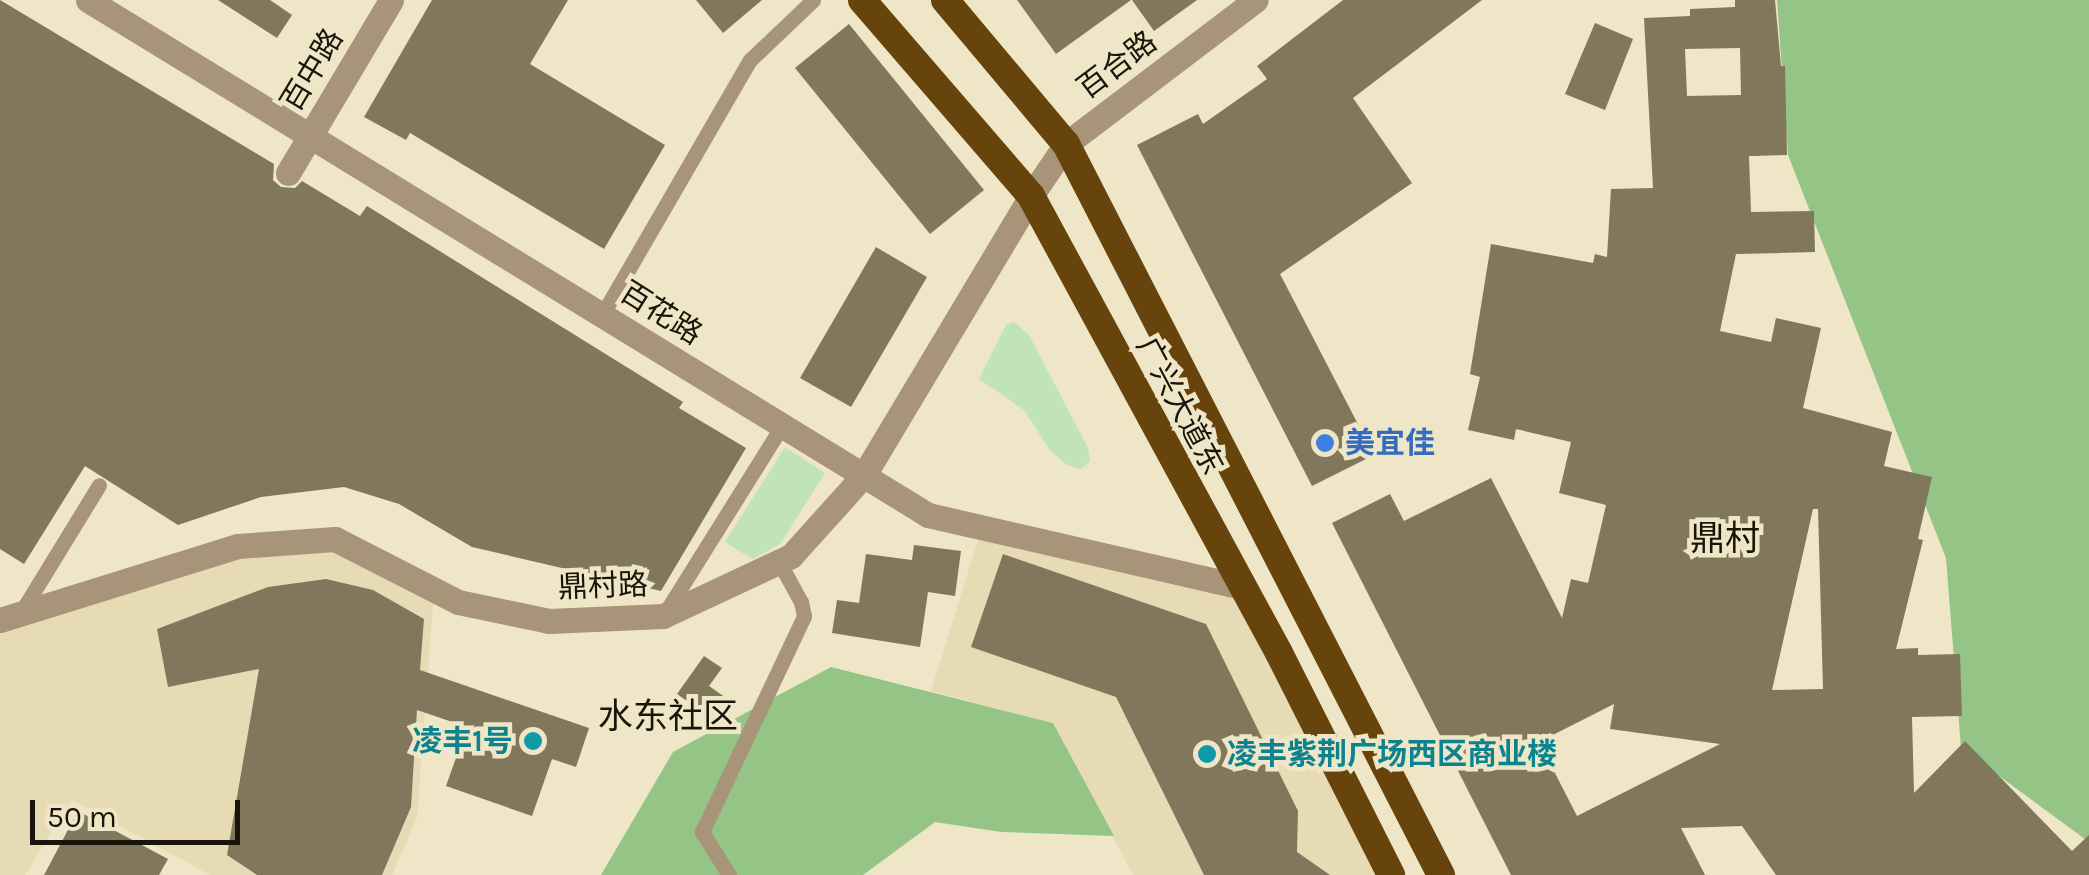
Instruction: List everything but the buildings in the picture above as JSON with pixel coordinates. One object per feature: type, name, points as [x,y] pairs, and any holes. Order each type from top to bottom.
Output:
[{"type":"highway","name":"广兴大道东","points":[[862,0],[1031,196],[1239,586],[1279,652],[1391,875]]},
{"type":"highway","name":"广兴大道东","points":[[945,0],[1066,144],[1441,875]]},
{"type":"street","name":"百花路","points":[[88,0],[928,515],[1239,586]]},
{"type":"street","name":"百中路","points":[[288,173],[391,0]]},
{"type":"street","name":"百合路","points":[[1031,196],[1066,144],[1256,0]]},
{"type":"street","name":"鼎村路","points":[[10,617],[238,546],[334,538],[458,602],[549,622],[663,616],[790,556],[864,475],[1031,196]]},
{"type":"lane","points":[[602,315],[750,60],[813,0]]},
{"type":"lane","points":[[663,616],[782,426]]},
{"type":"lane","points":[[10,617],[99,485]]},
{"type":"lane","points":[[729,875],[702,832],[804,616],[802,602],[779,562]]},
{"type":"shaded area","points":[[982,527],[1239,586],[1391,875],[1133,875],[1053,723],[931,691]]},
{"type":"shaded area","points":[[335,539],[434,591],[417,817],[392,875],[210,875],[72,800],[25,875],[0,875],[0,620],[238,546]]},
{"type":"green space","points":[[1777,0],[2089,0],[2089,842],[1961,748],[1946,558],[1788,155]]},
{"type":"green space","points":[[1014,322],[1029,335],[1088,448],[1090,461],[1081,469],[1067,465],[1049,449],[1024,410],[979,379],[1006,325]]},
{"type":"green space","points":[[785,447],[825,473],[780,544],[752,559],[725,542]]},
{"type":"green space","points":[[831,667],[1053,723],[1114,836],[1001,832],[935,822],[863,875],[601,875],[673,752]]},
{"type":"place","name":"美宜佳","points":[[1325,443]]},
{"type":"place","name":"凌丰1号","points":[[533,741]]},
{"type":"place","name":"凌丰紫荆广场西区商业楼","points":[[1207,754]]},
{"type":"district","name":"鼎村","points":[[1725,539]]},
{"type":"district","name":"水东社区","points":[[668,717]]}]
